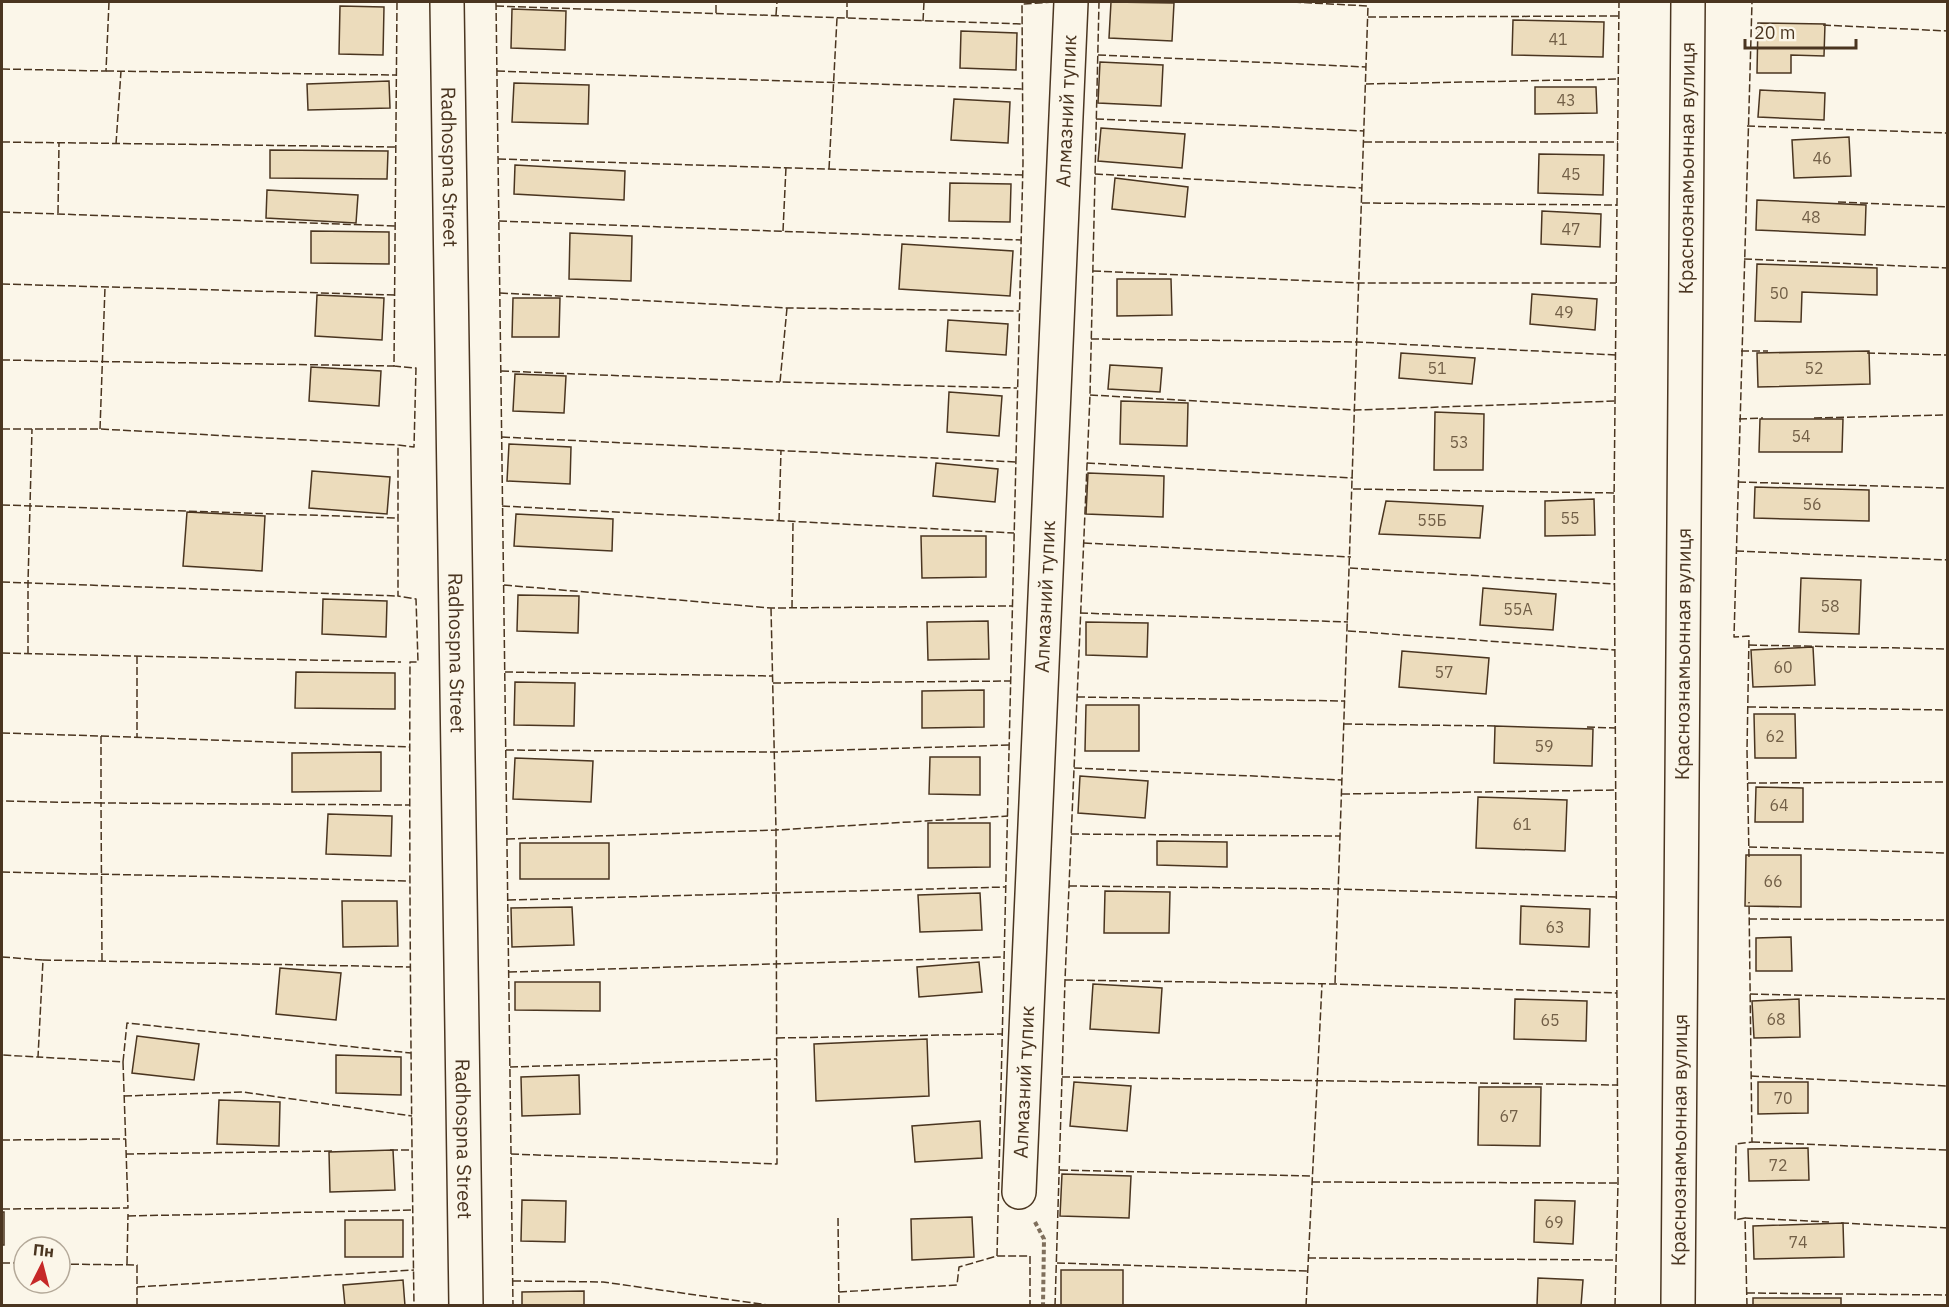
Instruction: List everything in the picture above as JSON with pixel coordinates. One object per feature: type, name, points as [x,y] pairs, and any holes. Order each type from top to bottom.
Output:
[{"type":"street","name":"Radhospna Street","points":[[447,2],[466,1305]]},
{"type":"street","name":"Алмазний тупик","points":[[1019,1192],[1071,2]]},
{"type":"street","name":"Краснознамьонная вулиця","points":[[1678,1305],[1688,2]]},
{"type":"path","points":[[1019,1192],[1044,1239],[1043,1305]]},
{"type":"building","points":[[1111,2],[1174,3],[1172,41],[1109,38]]},
{"type":"building","points":[[340,6],[384,7],[383,55],[339,54]]},
{"type":"building","points":[[512,9],[566,11],[565,50],[511,48]]},
{"type":"building","points":[[1513,20],[1604,22],[1603,57],[1512,55]]},
{"type":"building","points":[[1758,23],[1825,24],[1824,56],[1791,55],[1791,73],[1757,73]]},
{"type":"building","points":[[961,31],[1017,33],[1016,70],[960,68]]},
{"type":"building","points":[[1100,62],[1163,65],[1161,106],[1098,103]]},
{"type":"building","points":[[389,81],[390,108],[308,110],[307,84]]},
{"type":"building","points":[[514,83],[589,85],[588,124],[512,122]]},
{"type":"building","points":[[1535,87],[1596,87],[1597,113],[1535,114]]},
{"type":"building","points":[[1760,90],[1825,93],[1824,120],[1758,117]]},
{"type":"building","points":[[954,99],[1010,102],[1008,143],[951,140]]},
{"type":"building","points":[[1101,128],[1185,134],[1182,168],[1098,161]]},
{"type":"building","points":[[1849,137],[1851,176],[1794,178],[1792,140]]},
{"type":"building","points":[[270,150],[388,151],[387,179],[270,178]]},
{"type":"building","points":[[1539,154],[1604,155],[1603,195],[1538,193]]},
{"type":"building","points":[[515,165],[625,171],[624,200],[514,194]]},
{"type":"building","points":[[1115,178],[1188,187],[1185,217],[1112,209]]},
{"type":"building","points":[[950,183],[1011,184],[1010,222],[949,221]]},
{"type":"building","points":[[267,190],[358,195],[356,223],[266,218]]},
{"type":"building","points":[[1757,200],[1866,205],[1865,235],[1756,230]]},
{"type":"building","points":[[1542,211],[1601,214],[1600,247],[1541,244]]},
{"type":"building","points":[[311,231],[389,232],[389,264],[311,263]]},
{"type":"building","points":[[570,233],[632,236],[631,281],[569,279]]},
{"type":"building","points":[[902,244],[1013,251],[1010,296],[899,289]]},
{"type":"building","points":[[1757,264],[1877,268],[1877,295],[1802,292],[1801,322],[1755,321]]},
{"type":"building","points":[[1117,279],[1171,279],[1172,315],[1117,316]]},
{"type":"building","points":[[1532,294],[1597,299],[1595,330],[1530,324]]},
{"type":"building","points":[[317,295],[384,298],[382,340],[315,336]]},
{"type":"building","points":[[513,298],[560,298],[559,337],[512,337]]},
{"type":"building","points":[[948,320],[1008,324],[1006,355],[946,351]]},
{"type":"building","points":[[1869,351],[1870,384],[1758,387],[1757,353]]},
{"type":"building","points":[[1401,353],[1475,358],[1472,384],[1399,378]]},
{"type":"building","points":[[1110,365],[1162,368],[1160,392],[1108,389]]},
{"type":"building","points":[[311,367],[381,371],[379,406],[309,401]]},
{"type":"building","points":[[515,374],[566,376],[564,413],[513,411]]},
{"type":"building","points":[[949,392],[1002,396],[999,436],[947,432]]},
{"type":"building","points":[[1121,401],[1188,403],[1187,446],[1120,444]]},
{"type":"building","points":[[1435,412],[1484,414],[1483,470],[1434,470]]},
{"type":"building","points":[[1760,419],[1843,419],[1842,452],[1759,452]]},
{"type":"building","points":[[509,444],[571,447],[570,484],[507,481]]},
{"type":"building","points":[[936,463],[998,469],[995,502],[933,496]]},
{"type":"building","points":[[312,471],[390,477],[387,514],[309,508]]},
{"type":"building","points":[[1088,473],[1164,476],[1163,517],[1086,514]]},
{"type":"building","points":[[1755,487],[1869,490],[1869,521],[1754,518]]},
{"type":"building","points":[[1594,499],[1595,535],[1545,536],[1545,501]]},
{"type":"building","points":[[1386,501],[1483,506],[1480,538],[1379,534]]},
{"type":"building","points":[[187,512],[265,516],[262,571],[183,566]]},
{"type":"building","points":[[516,514],[613,519],[612,551],[514,546]]},
{"type":"building","points":[[921,536],[986,536],[986,577],[922,578]]},
{"type":"building","points":[[1801,578],[1861,580],[1859,634],[1799,632]]},
{"type":"building","points":[[1483,588],[1556,594],[1553,630],[1480,625]]},
{"type":"building","points":[[518,595],[579,596],[578,633],[517,631]]},
{"type":"building","points":[[323,599],[387,601],[386,637],[322,634]]},
{"type":"building","points":[[988,621],[989,659],[928,660],[927,622]]},
{"type":"building","points":[[1086,622],[1148,623],[1147,657],[1086,655]]},
{"type":"building","points":[[1813,647],[1815,685],[1753,687],[1751,650]]},
{"type":"building","points":[[1402,651],[1489,658],[1486,694],[1399,687]]},
{"type":"building","points":[[296,672],[395,673],[395,709],[295,708]]},
{"type":"building","points":[[515,682],[575,683],[574,726],[514,725]]},
{"type":"building","points":[[984,690],[984,727],[922,728],[922,691]]},
{"type":"building","points":[[1086,705],[1139,705],[1139,751],[1085,751]]},
{"type":"building","points":[[1754,714],[1795,714],[1796,758],[1755,758]]},
{"type":"building","points":[[1495,726],[1593,729],[1592,766],[1494,763]]},
{"type":"building","points":[[381,752],[381,791],[292,792],[292,753]]},
{"type":"building","points":[[930,757],[980,757],[980,795],[929,794]]},
{"type":"building","points":[[515,758],[593,761],[591,802],[513,799]]},
{"type":"building","points":[[1080,776],[1148,781],[1145,818],[1078,813]]},
{"type":"building","points":[[1756,787],[1803,788],[1803,822],[1755,822]]},
{"type":"building","points":[[1478,797],[1567,800],[1565,851],[1476,848]]},
{"type":"building","points":[[328,814],[392,816],[391,856],[326,854]]},
{"type":"building","points":[[928,823],[990,823],[990,867],[928,868]]},
{"type":"building","points":[[1157,841],[1227,842],[1227,867],[1157,865]]},
{"type":"building","points":[[520,843],[609,843],[609,879],[520,879]]},
{"type":"building","points":[[1746,855],[1801,855],[1801,907],[1745,906]]},
{"type":"building","points":[[1105,891],[1170,892],[1169,933],[1104,933]]},
{"type":"building","points":[[980,893],[982,930],[920,932],[918,895]]},
{"type":"building","points":[[342,901],[397,901],[398,946],[343,947]]},
{"type":"building","points":[[1521,906],[1590,909],[1589,947],[1520,944]]},
{"type":"building","points":[[572,907],[574,945],[512,947],[511,908]]},
{"type":"building","points":[[1791,937],[1792,971],[1756,971],[1756,938]]},
{"type":"building","points":[[979,962],[982,992],[919,997],[917,967]]},
{"type":"building","points":[[280,968],[341,973],[336,1020],[276,1014]]},
{"type":"building","points":[[515,982],[600,982],[600,1011],[515,1010]]},
{"type":"building","points":[[1093,984],[1162,988],[1159,1033],[1090,1029]]},
{"type":"building","points":[[1515,999],[1587,1001],[1586,1041],[1514,1039]]},
{"type":"building","points":[[1799,999],[1800,1037],[1754,1038],[1752,1001]]},
{"type":"building","points":[[137,1036],[199,1044],[194,1080],[132,1073]]},
{"type":"building","points":[[927,1039],[929,1096],[816,1101],[814,1044]]},
{"type":"building","points":[[336,1055],[401,1057],[401,1095],[336,1093]]},
{"type":"building","points":[[579,1075],[580,1114],[522,1116],[521,1077]]},
{"type":"building","points":[[1074,1082],[1131,1086],[1127,1131],[1070,1126]]},
{"type":"building","points":[[1758,1082],[1808,1082],[1808,1113],[1758,1114]]},
{"type":"building","points":[[1479,1087],[1541,1087],[1540,1146],[1478,1145]]},
{"type":"building","points":[[219,1100],[280,1102],[279,1146],[217,1144]]},
{"type":"building","points":[[980,1121],[982,1158],[915,1162],[912,1126]]},
{"type":"building","points":[[1808,1148],[1809,1180],[1749,1181],[1748,1149]]},
{"type":"building","points":[[393,1150],[395,1190],[330,1192],[329,1152]]},
{"type":"building","points":[[1062,1174],[1131,1176],[1129,1218],[1060,1216]]},
{"type":"building","points":[[522,1200],[566,1201],[565,1242],[521,1241]]},
{"type":"building","points":[[1535,1200],[1575,1201],[1573,1244],[1534,1242]]},
{"type":"building","points":[[2,1212],[4,1212],[4,1245],[2,1245]]},
{"type":"building","points":[[972,1217],[974,1257],[912,1260],[911,1219]]},
{"type":"building","points":[[345,1220],[403,1220],[403,1257],[345,1257]]},
{"type":"building","points":[[1843,1223],[1844,1257],[1754,1259],[1753,1226]]},
{"type":"building","points":[[1061,1270],[1123,1270],[1123,1306],[1061,1305]]},
{"type":"building","points":[[1538,1278],[1583,1280],[1581,1306],[1537,1306]]},
{"type":"building","points":[[403,1280],[405,1306],[345,1306],[343,1285]]},
{"type":"building","points":[[584,1291],[584,1306],[522,1306],[522,1292]]},
{"type":"building","points":[[1753,1298],[1841,1298],[1841,1306],[1753,1306]]},
{"type":"fence","points":[[2,69],[106,71],[109,2]]},
{"type":"fence","points":[[388,2],[397,2]]},
{"type":"fence","points":[[397,2],[394,366],[416,368],[414,447],[398,445],[398,596],[416,599],[418,662],[410,662],[410,984],[414,1306]]},
{"type":"fence","points":[[496,2],[513,1306]]},
{"type":"fence","points":[[716,2],[716,13]]},
{"type":"fence","points":[[776,15],[777,2]]},
{"type":"fence","points":[[847,2],[847,18]]},
{"type":"fence","points":[[923,21],[924,2]]},
{"type":"fence","points":[[997,1256],[1023,163],[1022,4],[1055,2]]},
{"type":"fence","points":[[1055,1306],[1065,980],[1090,395],[1099,2]]},
{"type":"fence","points":[[1293,2],[1368,6],[1335,984]]},
{"type":"fence","points":[[1615,1306],[1618,1183],[1614,505],[1619,2]]},
{"type":"fence","points":[[1749,857],[1747,750],[1749,636],[1734,637],[1752,2]]},
{"type":"fence","points":[[496,6],[1022,24]]},
{"type":"fence","points":[[1368,17],[1619,16]]},
{"type":"fence","points":[[829,169],[837,18]]},
{"type":"fence","points":[[1823,25],[1948,31]]},
{"type":"fence","points":[[1098,55],[1366,67]]},
{"type":"fence","points":[[106,71],[396,75]]},
{"type":"fence","points":[[116,144],[121,71]]},
{"type":"fence","points":[[497,71],[1022,89]]},
{"type":"fence","points":[[1366,84],[1618,79]]},
{"type":"fence","points":[[1096,119],[1364,131]]},
{"type":"fence","points":[[1747,126],[1948,133]]},
{"type":"fence","points":[[2,142],[396,147]]},
{"type":"fence","points":[[1364,142],[1618,142]]},
{"type":"fence","points":[[58,213],[59,143]]},
{"type":"fence","points":[[498,159],[1022,175]]},
{"type":"fence","points":[[783,231],[786,167]]},
{"type":"fence","points":[[1095,174],[1362,188]]},
{"type":"fence","points":[[1838,202],[1948,207]]},
{"type":"fence","points":[[1362,203],[1617,205]]},
{"type":"fence","points":[[2,212],[395,226]]},
{"type":"fence","points":[[499,221],[1021,240]]},
{"type":"fence","points":[[1744,259],[1948,268]]},
{"type":"fence","points":[[1093,271],[1359,283],[1616,283]]},
{"type":"fence","points":[[2,284],[395,295]]},
{"type":"fence","points":[[100,429],[105,287]]},
{"type":"fence","points":[[500,293],[787,308],[1019,311]]},
{"type":"fence","points":[[787,308],[780,382],[1017,388]]},
{"type":"fence","points":[[1091,339],[1357,342],[1616,355]]},
{"type":"fence","points":[[1741,351],[1768,351]]},
{"type":"fence","points":[[1867,353],[1948,355]]},
{"type":"fence","points":[[2,360],[394,366]]},
{"type":"fence","points":[[501,371],[780,382]]},
{"type":"fence","points":[[1090,395],[1355,410],[1615,401]]},
{"type":"fence","points":[[1814,418],[1948,415]]},
{"type":"fence","points":[[1739,419],[1763,418]]},
{"type":"fence","points":[[2,429],[100,429],[398,445]]},
{"type":"fence","points":[[28,654],[32,429]]},
{"type":"fence","points":[[502,437],[1016,462]]},
{"type":"fence","points":[[779,521],[781,450]]},
{"type":"fence","points":[[1087,463],[1353,478]]},
{"type":"fence","points":[[1738,482],[1948,488]]},
{"type":"fence","points":[[1353,489],[1615,493]]},
{"type":"fence","points":[[2,505],[398,518]]},
{"type":"fence","points":[[502,506],[1014,533]]},
{"type":"fence","points":[[792,608],[793,522]]},
{"type":"fence","points":[[1084,543],[1351,557]]},
{"type":"fence","points":[[1736,551],[1948,560]]},
{"type":"fence","points":[[1350,568],[1615,584]]},
{"type":"fence","points":[[2,582],[398,596]]},
{"type":"fence","points":[[504,585],[771,608],[1012,606]]},
{"type":"fence","points":[[511,1154],[777,1164],[776,830],[771,608]]},
{"type":"fence","points":[[1080,613],[1348,622]]},
{"type":"fence","points":[[1348,631],[1615,650]]},
{"type":"fence","points":[[1749,645],[1948,649]]},
{"type":"fence","points":[[2,653],[401,662]]},
{"type":"fence","points":[[137,656],[137,737]]},
{"type":"fence","points":[[505,672],[773,676]]},
{"type":"fence","points":[[773,683],[1011,681]]},
{"type":"fence","points":[[1077,697],[1345,701]]},
{"type":"fence","points":[[1748,707],[1948,710]]},
{"type":"fence","points":[[1344,724],[1497,726]]},
{"type":"fence","points":[[1587,727],[1615,728]]},
{"type":"fence","points":[[2,733],[101,736],[101,803],[2,801]]},
{"type":"fence","points":[[101,736],[410,747]]},
{"type":"fence","points":[[506,750],[774,752],[1009,745]]},
{"type":"fence","points":[[1074,768],[1342,780]]},
{"type":"fence","points":[[1748,783],[1948,782]]},
{"type":"fence","points":[[1342,794],[1616,790]]},
{"type":"fence","points":[[102,961],[101,803],[409,805]]},
{"type":"fence","points":[[507,839],[776,830],[1008,816]]},
{"type":"fence","points":[[1071,834],[1340,836]]},
{"type":"fence","points":[[1749,847],[1948,853]]},
{"type":"fence","points":[[2,872],[409,881]]},
{"type":"fence","points":[[1069,886],[1338,889],[1616,897]]},
{"type":"fence","points":[[508,900],[1006,887]]},
{"type":"fence","points":[[1747,1306],[1745,1218],[1735,1220],[1736,1144],[1752,1142],[1749,902]]},
{"type":"fence","points":[[1749,919],[1948,920]]},
{"type":"fence","points":[[2,957],[43,960],[38,1057],[2,1055]]},
{"type":"fence","points":[[509,972],[1004,957]]},
{"type":"fence","points":[[43,960],[410,967]]},
{"type":"fence","points":[[1065,980],[1335,984],[1617,993]]},
{"type":"fence","points":[[1306,1306],[1322,984]]},
{"type":"fence","points":[[1750,994],[1948,999]]},
{"type":"fence","points":[[123,1062],[127,1023],[411,1053]]},
{"type":"fence","points":[[777,1038],[1002,1034]]},
{"type":"fence","points":[[2,1209],[128,1208],[123,1062],[38,1057]]},
{"type":"fence","points":[[510,1067],[777,1059]]},
{"type":"fence","points":[[1751,1076],[1948,1086]]},
{"type":"fence","points":[[1062,1077],[1617,1085]]},
{"type":"fence","points":[[124,1096],[243,1092],[412,1116]]},
{"type":"fence","points":[[2,1140],[126,1139]]},
{"type":"fence","points":[[1752,1142],[1948,1150]]},
{"type":"fence","points":[[390,1150],[412,1150]]},
{"type":"fence","points":[[126,1154],[333,1151]]},
{"type":"fence","points":[[1060,1170],[1313,1176]]},
{"type":"fence","points":[[1312,1182],[1618,1183]]},
{"type":"fence","points":[[128,1216],[413,1210]]},
{"type":"fence","points":[[127,1264],[128,1214]]},
{"type":"fence","points":[[838,1218],[839,1306]]},
{"type":"fence","points":[[1745,1218],[1829,1222]]},
{"type":"fence","points":[[1841,1223],[1948,1228]]},
{"type":"fence","points":[[839,1292],[957,1285],[959,1267],[997,1256],[1030,1256],[1030,1306]]},
{"type":"fence","points":[[1308,1258],[1616,1260]]},
{"type":"fence","points":[[2,1263],[12,1263]]},
{"type":"fence","points":[[1057,1263],[1307,1271]]},
{"type":"fence","points":[[72,1264],[137,1265],[137,1306]]},
{"type":"fence","points":[[137,1287],[414,1270]]},
{"type":"fence","points":[[513,1281],[603,1282],[775,1306]]},
{"type":"fence","points":[[1747,1293],[1948,1295]]}]
